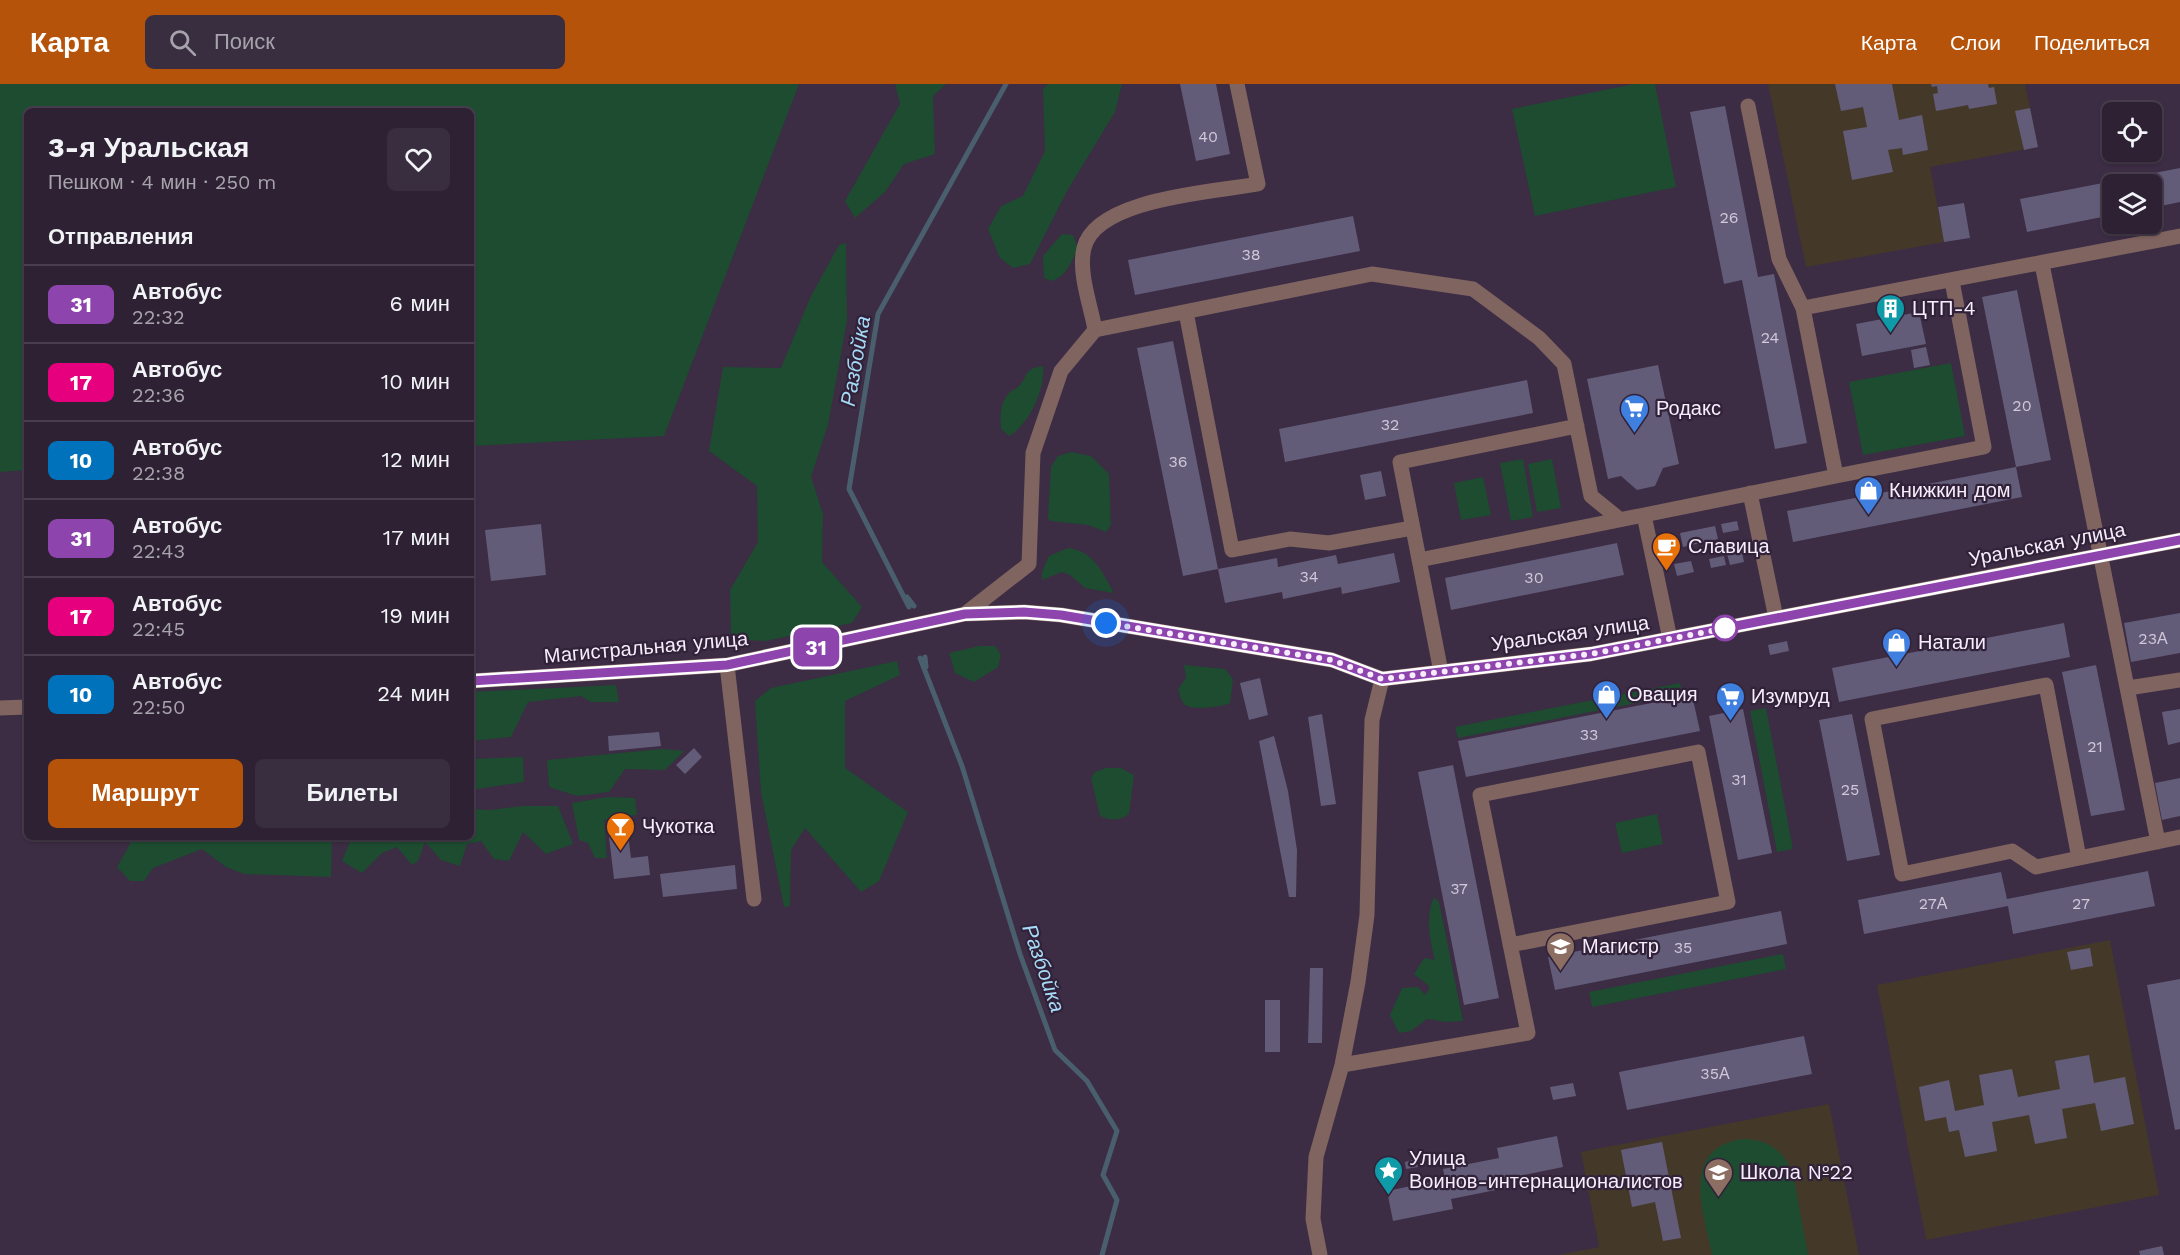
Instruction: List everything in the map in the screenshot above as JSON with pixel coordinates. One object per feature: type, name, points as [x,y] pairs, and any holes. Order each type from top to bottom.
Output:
[{"type":"street","points":[[1095,330],[1083,263],[1084,246],[1094,231],[1112,216],[1135,206],[1258,184],[1237,84]]},
{"type":"street","points":[[1748,106],[1779,259],[1803,308],[1836,476]]},
{"type":"street","points":[[1803,308],[2180,236]]},
{"type":"street","points":[[2042,264],[2158,842]]},
{"type":"street","points":[[965,614],[1029,564],[1033,453],[1061,371],[1095,330],[1372,274],[1473,289],[1539,338],[1564,363],[1591,496],[1618,518]]},
{"type":"street","points":[[1419,560],[1618,518],[1984,447],[1952,281]]},
{"type":"street","points":[[1186,312],[1232,550],[1290,539],[1329,543],[1412,528]]},
{"type":"street","points":[[1441,672],[1400,462],[1576,426]]},
{"type":"street","points":[[1750,493],[1776,618]]},
{"type":"street","points":[[1644,514],[1670,639]]},
{"type":"street","name":"Уральская улица","points":[[965,614],[1024,612],[1061,615],[1332,660],[1382,679],[1591,654],[2180,540]]},
{"type":"street","name":"Магистральная улица","points":[[474,681],[727,665],[965,614]]},
{"type":"street","points":[[727,665],[754,899]]},
{"type":"street","points":[[1320,1255],[1313,1219],[1316,1157],[1342,1065],[1358,982],[1367,915],[1372,720],[1382,679]]},
{"type":"street","points":[[2128,688],[2180,680]]},
{"type":"street","points":[[2079,858],[2046,685],[1872,719],[1902,874],[2012,850],[2036,867],[2158,842],[2179,841]]},
{"type":"street","points":[[0,708],[24,707]]},
{"type":"street","points":[[1342,1065],[1528,1033],[1510,945],[1480,795],[1698,752],[1728,902],[1510,945]]},
{"type":"shaded area","points":[[1768,84],[2025,84],[2038,147],[1930,167],[1944,242],[1806,267]]},
{"type":"shaded area","points":[[2110,940],[2159,1195],[1926,1240],[1877,985]]},
{"type":"shaded area","name":"Школа №22","points":[[1829,1104],[1859,1255],[1558,1255],[1599,1247],[1581,1152]]},
{"type":"green space","points":[[0,84],[799,84],[664,436],[474,446],[474,108],[24,108],[24,470],[0,472]]},
{"type":"green space","points":[[895,84],[946,84],[933,96],[935,154],[904,164],[885,192],[855,218],[845,201],[900,104]]},
{"type":"green space","points":[[1048,84],[1122,84],[1115,112],[1067,191],[1030,264],[1013,268],[1000,258],[988,229],[1001,206],[1023,196],[1045,151],[1043,89]]},
{"type":"green space","points":[[1634,84],[1655,84],[1676,187],[1535,216],[1512,109]]},
{"type":"green space","points":[[1062,234],[1073,235],[1078,248],[1065,272],[1052,281],[1044,278],[1043,256]]},
{"type":"green space","points":[[846,243],[847,320],[828,425],[811,477],[823,514],[822,562],[862,607],[852,623],[765,641],[731,639],[730,590],[758,542],[757,486],[709,451],[723,367],[781,368],[811,296],[839,245]]},
{"type":"green space","points":[[1951,363],[1965,436],[1863,455],[1849,382]]},
{"type":"green space","points":[[1043,366],[1042,385],[1035,405],[1023,424],[1009,436],[1001,429],[1002,404],[1029,371]]},
{"type":"green space","points":[[1071,452],[1091,456],[1109,474],[1111,525],[1106,532],[1088,525],[1051,521],[1048,518],[1051,467],[1058,456]]},
{"type":"green space","points":[[1523,459],[1533,517],[1511,521],[1500,463]]},
{"type":"green space","points":[[1552,459],[1561,508],[1537,512],[1528,464]]},
{"type":"green space","points":[[1483,477],[1491,515],[1461,520],[1454,483]]},
{"type":"green space","points":[[1068,548],[1091,558],[1114,593],[1085,588],[1070,575],[1062,572],[1042,580],[1042,572],[1049,556]]},
{"type":"green space","points":[[979,646],[995,646],[1001,655],[998,667],[974,682],[955,673],[949,653]]},
{"type":"green space","points":[[897,661],[900,675],[845,701],[845,768],[908,812],[879,881],[861,892],[805,828],[791,850],[790,906],[784,907],[761,792],[755,701],[771,688]]},
{"type":"green space","points":[[1184,665],[1225,669],[1233,679],[1230,703],[1202,708],[1185,705],[1178,689],[1186,678]]},
{"type":"green space","points":[[1680,683],[1682,694],[1458,738],[1455,727]]},
{"type":"green space","points":[[616,685],[619,702],[591,702],[581,696],[528,702],[511,737],[474,741],[474,692]]},
{"type":"green space","points":[[1766,708],[1793,849],[1777,852],[1750,711]]},
{"type":"green space","points":[[662,749],[684,751],[665,770],[625,769],[609,792],[577,796],[549,787],[547,760]]},
{"type":"green space","points":[[523,757],[524,782],[474,790],[474,759]]},
{"type":"green space","points":[[1106,768],[1121,768],[1134,775],[1129,814],[1122,818],[1111,819],[1100,816],[1091,778],[1095,772]]},
{"type":"green space","points":[[607,797],[635,798],[637,815],[604,820],[607,858],[595,858],[588,843],[579,840],[572,803]]},
{"type":"green space","points":[[522,806],[558,806],[573,844],[546,854],[523,832],[509,861],[494,859],[481,841],[467,844],[460,866],[441,860],[425,842],[418,861],[412,865],[397,847],[382,853],[362,873],[342,861],[351,840],[474,840],[474,809],[489,810]]},
{"type":"green space","points":[[1657,814],[1663,844],[1622,853],[1615,823]]},
{"type":"green space","points":[[132,840],[332,840],[331,877],[244,874],[226,867],[202,849],[153,868],[144,881],[130,881],[117,867]]},
{"type":"green space","points":[[1434,897],[1439,902],[1463,1021],[1446,1022],[1427,1019],[1411,1031],[1399,1033],[1390,1015],[1402,988],[1418,987],[1425,995],[1430,987],[1414,974],[1424,958],[1435,960],[1429,920]]},
{"type":"green space","points":[[1783,954],[1786,969],[1592,1007],[1589,992]]},
{"type":"green space","points":[[1743,1139],[1760,1141],[1774,1148],[1789,1166],[1793,1174],[1808,1255],[1712,1255],[1701,1202],[1700,1185],[1703,1169],[1710,1155],[1723,1145]]},
{"type":"building","points":[[1180,84],[1216,84],[1230,154],[1196,161]]},
{"type":"building","points":[[1835,84],[1892,84],[1899,120],[1922,115],[1928,150],[1903,155],[1902,148],[1888,150],[1893,172],[1852,180],[1843,131],[1867,127],[1863,107],[1841,111]]},
{"type":"building","points":[[1931,84],[1988,84],[1989,88],[1994,87],[1997,104],[1969,109],[1968,105],[1936,111],[1933,94],[1938,93],[1937,86],[1932,87]]},
{"type":"building","points":[[1725,106],[1758,277],[1774,274],[1807,443],[1775,449],[1742,280],[1724,284],[1690,112]]},
{"type":"building","points":[[2030,108],[2038,147],[2024,150],[2015,111]]},
{"type":"building","points":[[2180,168],[2180,202],[2162,206],[2162,174],[2149,174]]},
{"type":"building","points":[[2102,183],[2102,217],[2027,232],[2020,199]]},
{"type":"building","points":[[1964,203],[1970,238],[1944,242],[1938,207]]},
{"type":"building","points":[[1353,216],[1360,251],[1135,295],[1128,260]]},
{"type":"building","points":[[2017,290],[2051,460],[2016,467],[1982,297]]},
{"type":"building","name":"ЦТП-4","points":[[1919,312],[1926,344],[1862,356],[1856,324]]},
{"type":"building","points":[[1173,341],[1218,569],[1183,576],[1137,348]]},
{"type":"building","points":[[1926,347],[1930,365],[1914,368],[1911,350]]},
{"type":"building","name":"Родакс","points":[[1658,365],[1679,464],[1663,468],[1655,486],[1637,490],[1621,476],[1608,479],[1587,379]]},
{"type":"building","points":[[1527,380],[1533,413],[1285,462],[1279,429]]},
{"type":"building","points":[[2016,467],[2022,497],[1793,542],[1787,511]]},
{"type":"building","points":[[1381,471],[1386,496],[1365,500],[1360,475]]},
{"type":"building","points":[[1737,521],[1739,530],[1723,533],[1721,524]]},
{"type":"building","points":[[541,524],[546,575],[491,581],[485,530]]},
{"type":"building","points":[[1715,526],[1718,539],[1683,547],[1680,533]]},
{"type":"building","points":[[1675,535],[1678,549],[1659,553],[1656,539]]},
{"type":"building","points":[[1617,543],[1624,575],[1451,610],[1445,578]]},
{"type":"building","points":[[1742,552],[1744,562],[1730,565],[1727,554]]},
{"type":"building","points":[[1394,553],[1400,582],[1342,594],[1341,587],[1283,599],[1282,592],[1225,603],[1218,569],[1277,558],[1278,567],[1336,555],[1338,564]]},
{"type":"building","points":[[1724,556],[1726,565],[1711,568],[1709,559]]},
{"type":"building","points":[[1691,561],[1694,572],[1677,576],[1674,564]]},
{"type":"building","points":[[2180,613],[2180,653],[2131,662],[2124,623]]},
{"type":"building","points":[[2064,623],[2070,657],[1839,702],[1832,668]]},
{"type":"building","points":[[1787,641],[1789,651],[1770,655],[1768,645]]},
{"type":"building","points":[[2096,665],[2125,810],[2091,816],[2062,672]]},
{"type":"building","points":[[1260,678],[1268,715],[1249,720],[1240,683]]},
{"type":"building","points":[[1692,695],[1700,731],[1466,777],[1458,741]]},
{"type":"building","points":[[1743,709],[1772,853],[1738,860],[1709,716]]},
{"type":"building","points":[[2180,709],[2180,742],[2168,745],[2162,712]]},
{"type":"building","points":[[1322,714],[1336,804],[1321,806],[1308,717]]},
{"type":"building","points":[[1852,714],[1880,855],[1847,861],[1819,720]]},
{"type":"building","points":[[659,732],[661,746],[609,751],[608,736]]},
{"type":"building","points":[[1274,736],[1288,791],[1297,850],[1296,897],[1289,897],[1259,741]]},
{"type":"building","points":[[694,748],[702,757],[685,774],[676,765]]},
{"type":"building","points":[[1453,765],[1499,998],[1464,1005],[1418,772]]},
{"type":"building","points":[[2180,778],[2180,816],[2162,820],[2155,783]]},
{"type":"building","points":[[628,834],[631,858],[648,856],[650,875],[614,879],[609,837]]},
{"type":"building","points":[[735,865],[737,889],[663,897],[660,874]]},
{"type":"building","points":[[2148,871],[2155,906],[2013,934],[2008,906],[1864,934],[1858,900],[2001,872],[2007,899]]},
{"type":"building","points":[[1781,911],[1787,944],[1555,990],[1548,957]]},
{"type":"building","points":[[2090,948],[2093,966],[2071,970],[2067,952]]},
{"type":"building","points":[[1310,968],[1323,968],[1322,1043],[1308,1043]]},
{"type":"building","points":[[2180,979],[2180,1129],[2175,1130],[2147,985]]},
{"type":"building","points":[[1265,1000],[1280,1000],[1280,1052],[1265,1052]]},
{"type":"building","points":[[1804,1036],[1812,1074],[1627,1110],[1619,1072]]},
{"type":"building","points":[[2089,1055],[2094,1083],[2125,1077],[2134,1124],[2101,1131],[2095,1103],[2062,1109],[2067,1138],[2035,1144],[2029,1115],[1992,1122],[1997,1151],[1965,1157],[1959,1130],[1949,1132],[1946,1117],[1925,1121],[1919,1087],[1949,1080],[1955,1111],[1984,1105],[1979,1075],[2012,1069],[2018,1097],[2060,1089],[2055,1061]]},
{"type":"building","points":[[1573,1083],[1576,1096],[1553,1100],[1550,1087]]},
{"type":"building","points":[[1557,1136],[1563,1167],[1504,1179],[1506,1188],[1451,1199],[1453,1209],[1393,1221],[1387,1191],[1445,1179],[1443,1169],[1499,1158],[1497,1148]]},
{"type":"building","points":[[1662,1142],[1681,1238],[1663,1241],[1655,1202],[1632,1207],[1621,1150]]},
{"type":"building","points":[[1416,1159],[1418,1167],[1406,1169],[1405,1162]]},
{"type":"building","points":[[2162,1246],[2164,1255],[2140,1255],[2139,1251]]},
{"type":"waterway","name":"Разбойка","points":[[909,607],[849,489],[878,314],[1006,84]]},
{"type":"waterway","name":"Разбойка","points":[[907,597],[914,606]]},
{"type":"waterway","name":"Разбойка","points":[[925,657],[926,667]]},
{"type":"waterway","name":"Разбойка","points":[[920,658],[962,766],[1020,954],[1055,1050],[1087,1081],[1117,1131],[1103,1175],[1117,1200],[1102,1255]]},
{"type":"bus line","name":"31","points":[[474,681],[727,665],[965,614],[1024,612],[1061,615],[1332,660],[1382,679],[1591,654],[2180,540]]},
{"type":"place","name":"ЦТП-4","points":[[1891,334]]},
{"type":"place","name":"Родакс","points":[[1635,434]]},
{"type":"place","name":"Книжкин дом","points":[[1868,516]]},
{"type":"place","name":"Славица","points":[[1667,572]]},
{"type":"place","name":"Натали","points":[[1897,668]]},
{"type":"place","name":"Овация","points":[[1606,720]]},
{"type":"place","name":"Изумруд","points":[[1730,722]]},
{"type":"place","name":"Чукотка","points":[[621,852]]},
{"type":"place","name":"Магистр","points":[[1561,972]]},
{"type":"place","name":"Улица Воинов-интернационалистов","points":[[1388,1196]]},
{"type":"place","name":"Школа №22","points":[[1719,1198]]},
{"type":"route","points":[[1106,623],[1332,660],[1382,679],[1591,654],[1732,627],[1725,628]]}]
